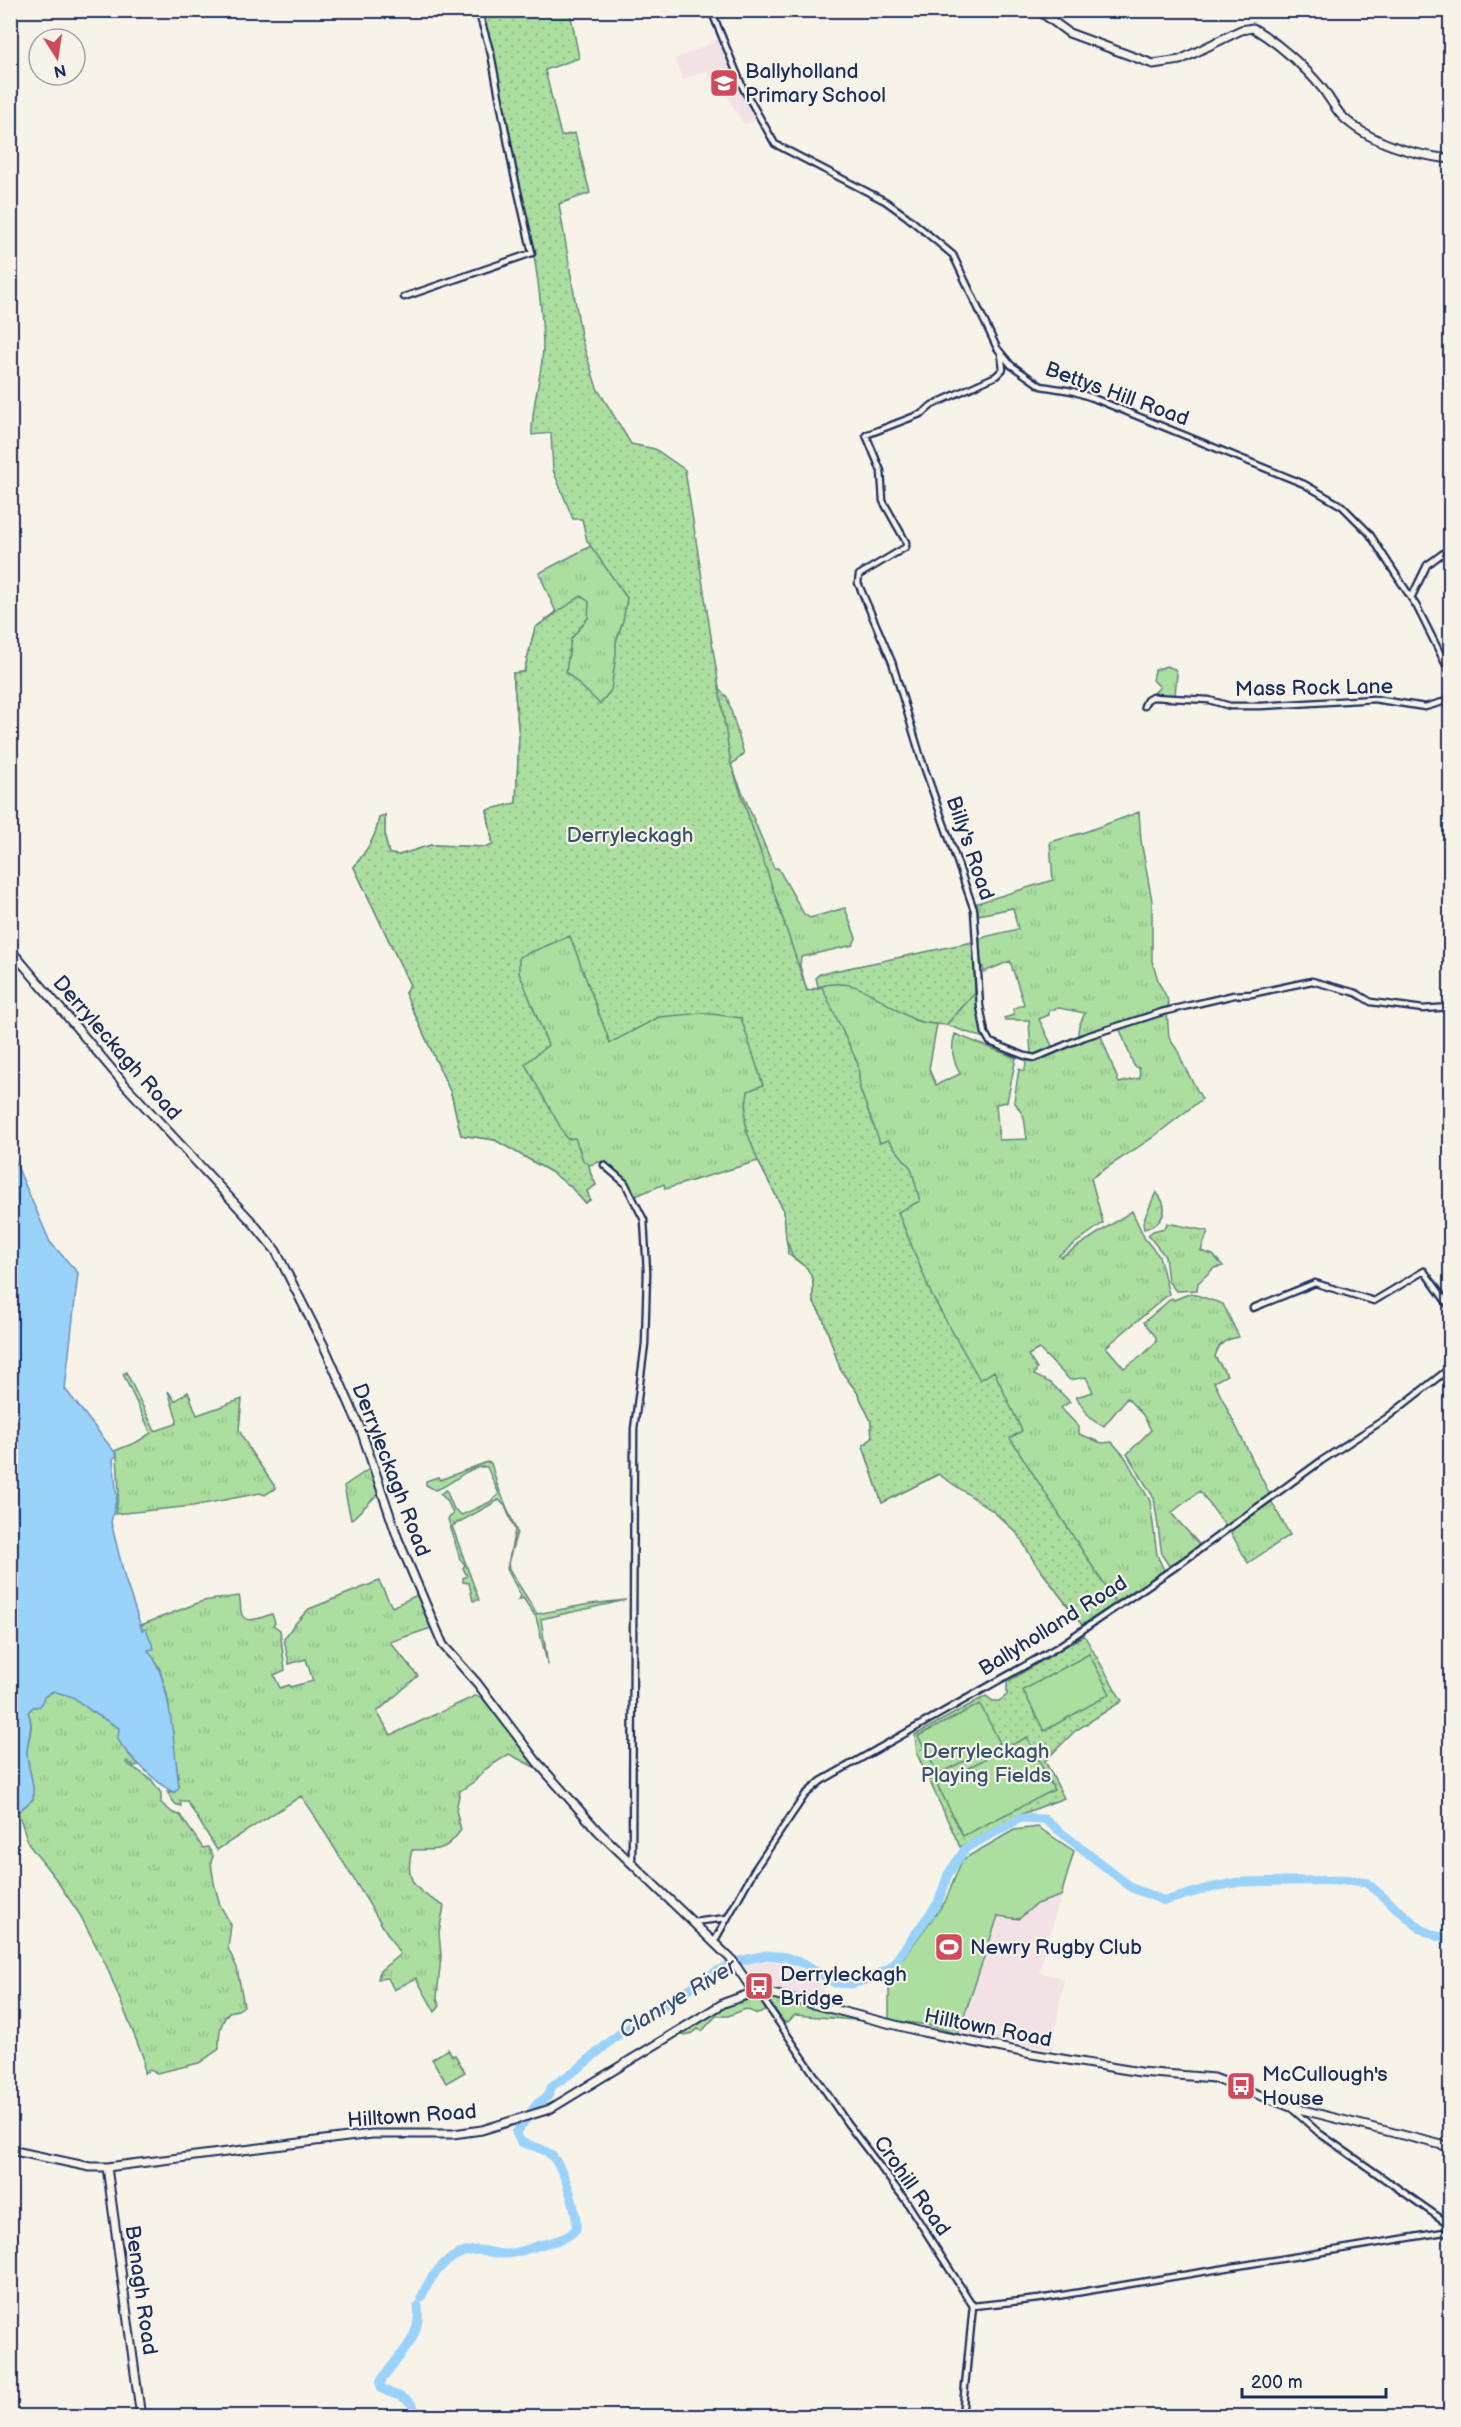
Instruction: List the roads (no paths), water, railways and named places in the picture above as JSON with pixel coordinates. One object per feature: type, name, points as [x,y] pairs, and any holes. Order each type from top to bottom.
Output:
[{"type":"street","points":[[404,297],[532,253],[513,170],[491,54],[478,10]]},
{"type":"street","name":"Bettys Hill Road","points":[[711,10],[743,88],[771,140],[780,147],[892,206],[947,249],[957,262],[1001,354],[1017,369],[1041,386],[1086,395],[1321,492],[1350,513],[1369,533],[1411,598],[1450,673]]},
{"type":"street","points":[[1038,10],[1069,33],[1153,64],[1180,60],[1241,30],[1253,28],[1302,68],[1322,88],[1341,115],[1355,126],[1388,144],[1410,152],[1450,159]]},
{"type":"street","name":"Billy's Road","points":[[1001,354],[1003,369],[996,376],[932,405],[923,413],[866,435],[881,471],[883,501],[906,542],[906,548],[859,575],[858,583],[892,662],[921,758],[974,910],[980,1006],[985,1034],[990,1042],[1035,1058],[1084,1037],[1162,1012],[1234,994],[1251,994],[1312,981],[1356,993],[1371,1002],[1423,1009],[1450,1007]]},
{"type":"street","points":[[1411,598],[1427,565],[1450,548]]},
{"type":"street","name":"Mass Rock Lane","points":[[1144,706],[1152,697],[1209,700],[1230,706],[1374,699],[1425,707],[1446,701],[1450,695]]},
{"type":"street","name":"Derryleckagh Road","points":[[10,949],[126,1086],[253,1223],[276,1251],[325,1348],[361,1430],[398,1539],[443,1645],[477,1683],[537,1762],[598,1831],[732,1960],[752,1993]]},
{"type":"street","points":[[604,1165],[625,1183],[644,1220],[648,1294],[645,1344],[634,1429],[632,1863]]},
{"type":"street","points":[[1252,1308],[1315,1283],[1374,1301],[1425,1271],[1450,1307]]},
{"type":"street","name":"Ballyholland Road","points":[[714,1942],[753,1872],[805,1795],[821,1782],[1056,1648],[1174,1568],[1321,1461],[1385,1419],[1450,1368]]},
{"type":"street","points":[[693,1922],[727,1918]]},
{"type":"street","name":"Hilltown Road","points":[[10,2150],[81,2165],[107,2167],[372,2134],[453,2134],[482,2130],[550,2109],[724,2003],[752,1993],[786,1996],[923,2032],[1032,2054],[1140,2072],[1214,2078],[1291,2107],[1450,2147]]},
{"type":"street","name":"Crohill Road","points":[[763,1993],[765,2002],[847,2123],[906,2201],[973,2306]]},
{"type":"street","points":[[1291,2107],[1319,2133],[1450,2225]]},
{"type":"street","name":"Benagh Road","points":[[107,2167],[139,2416]]},
{"type":"street","points":[[962,2416],[973,2306],[1039,2299],[1450,2231]]},
{"type":"water","points":[[10,1150],[50,1242],[78,1273],[65,1389],[117,1455],[113,1459],[117,1497],[111,1522],[125,1579],[142,1630],[146,1629],[154,1649],[148,1650],[156,1662],[167,1695],[179,1787],[175,1792],[170,1790],[144,1769],[121,1743],[118,1738],[119,1728],[73,1697],[53,1691],[44,1697],[40,1706],[33,1707],[28,1712],[31,1723],[27,1755],[33,1799],[12,1817],[10,1817]]},
{"type":"waterway","name":"Clanrye River","points":[[421,2298],[435,2273],[457,2255],[477,2250],[501,2254],[514,2253],[562,2239],[576,2229],[572,2201],[556,2161],[545,2151],[521,2142],[516,2133],[537,2104],[548,2096],[552,2086],[579,2068],[619,2034],[715,1972],[739,1961],[767,1955],[786,1957],[804,1964],[835,1983],[852,1984],[869,1979],[891,1967],[938,1903],[948,1874],[966,1848],[1021,1818],[1044,1819],[1132,1888],[1165,1901],[1239,1882],[1350,1880],[1367,1883],[1421,1929],[1436,1936],[1450,1938]]},
{"type":"waterway","name":"Clanrye River","points":[[418,2306],[416,2329],[412,2339],[380,2383],[382,2389],[412,2404],[418,2416]]},
{"type":"place","name":"Ballyholland Primary School","points":[[724,83]]},
{"type":"place","name":"Newry Rugby Club","points":[[949,1947]]},
{"type":"place","name":"Derryleckagh Bridge","points":[[759,1986]]},
{"type":"place","name":"McCullough's House","points":[[1241,2086]]},
{"type":"park label","name":"Derryleckagh","points":[[630,835]]},
{"type":"park label","name":"Derryleckagh Playing Fields","points":[[986,1763]]}]
